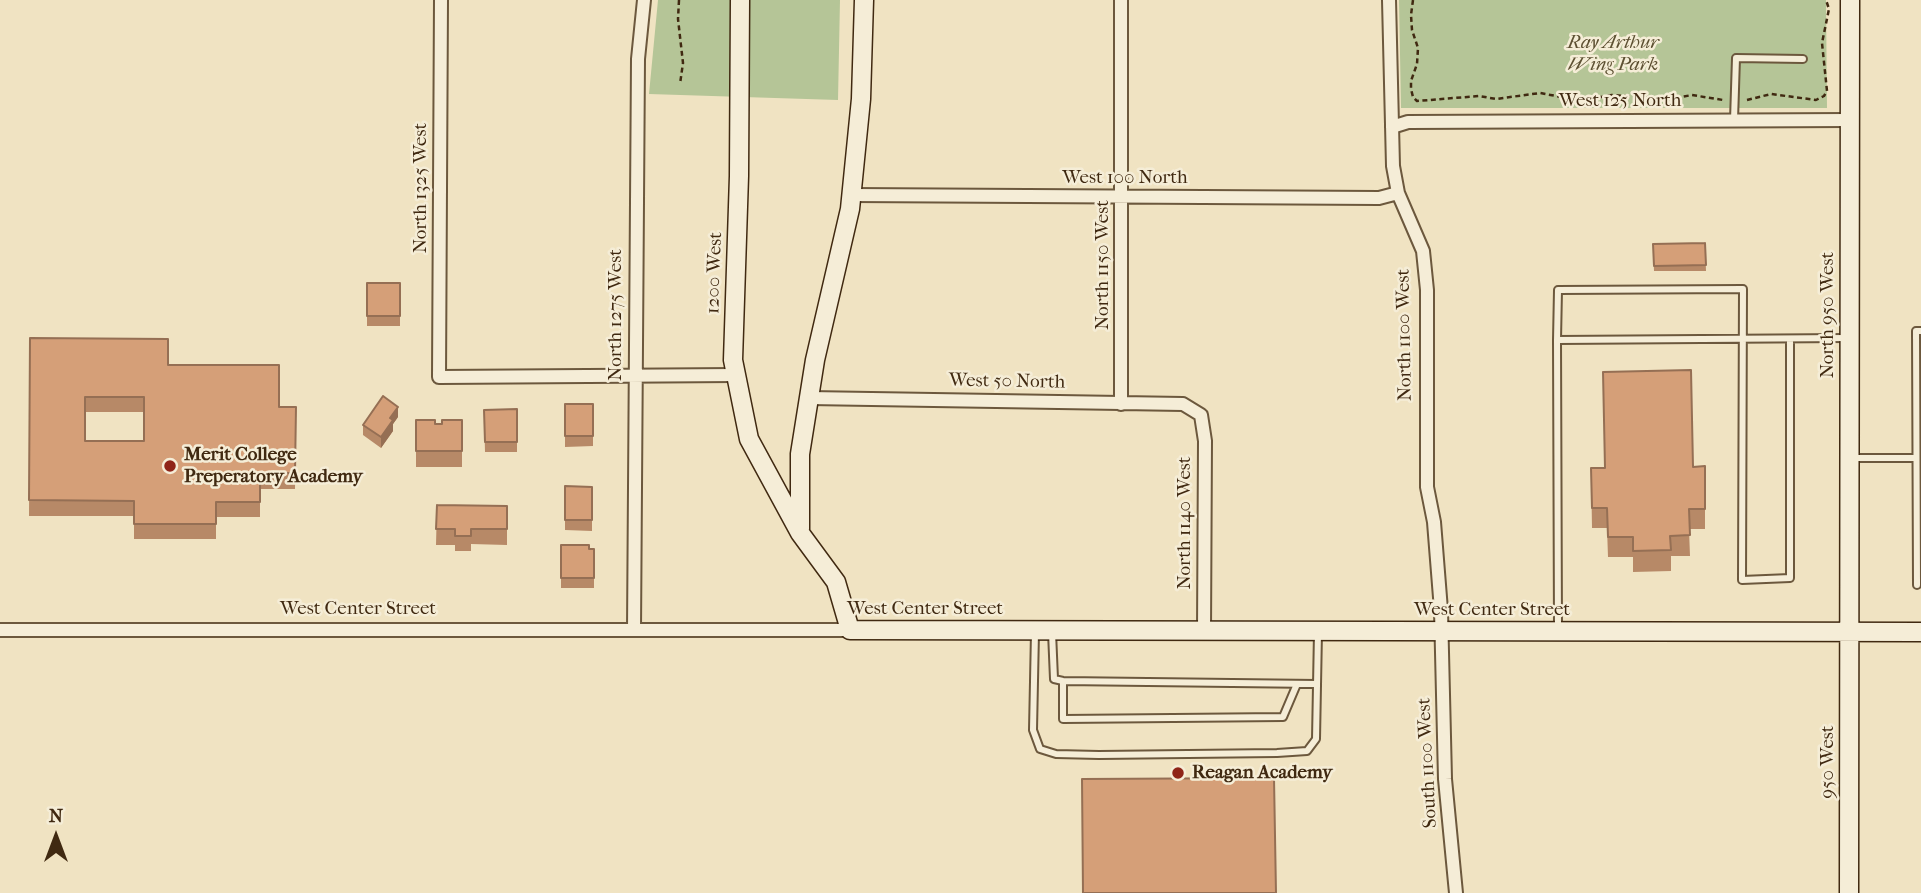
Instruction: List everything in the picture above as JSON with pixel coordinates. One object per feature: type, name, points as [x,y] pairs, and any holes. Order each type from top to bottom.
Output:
[{"type":"street","name":"North 1325 West","points":[[441,0],[439,377],[635,377]]},
{"type":"street","name":"North 1275 West","points":[[634,630],[638,72],[644,0]]},
{"type":"street","name":"1200 West","points":[[740,0],[739,176],[733,360],[749,439],[800,533],[836,582],[850,631]]},
{"type":"street","points":[[800,533],[800,454],[851,195],[862,99],[863,0]]},
{"type":"street","name":"North 1150 West","points":[[1121,0],[1121,404]]},
{"type":"street","name":"North 1100 West","points":[[1389,0],[1393,166],[1398,193],[1423,251],[1427,290],[1427,487],[1434,522],[1443,631]]},
{"type":"street","name":"North 950 West","points":[[1849,631],[1850,0]]},
{"type":"street","name":"West 125 North","points":[[1392,127],[1408,122],[1849,120]]},
{"type":"street","name":"West 100 North","points":[[851,195],[1379,198],[1398,193]]},
{"type":"street","points":[[635,377],[736,375]]},
{"type":"street","name":"West 50 North","points":[[809,398],[1183,404],[1201,415]]},
{"type":"street","name":"North 1140 West","points":[[1201,415],[1205,441],[1204,631]]},
{"type":"street","name":"West Center Street","points":[[0,630],[1921,632]]},
{"type":"street","name":"South 1100 West","points":[[1443,631],[1445,779],[1456,893]]},
{"type":"street","name":"950 West","points":[[1849,631],[1849,893]]},
{"type":"lane","points":[[1734,120],[1736,58],[1803,59]]},
{"type":"lane","points":[[1558,631],[1558,290],[1742,289],[1742,580],[1790,578],[1790,339]]},
{"type":"lane","points":[[1917,585],[1916,331],[1921,331]]},
{"type":"lane","points":[[1557,340],[1849,338]]},
{"type":"lane","points":[[1849,458],[1915,458]]},
{"type":"lane","points":[[1043,631],[1054,679],[1063,681],[1317,684]]},
{"type":"lane","points":[[1043,631],[1033,730],[1040,749],[1056,754],[1307,751],[1316,739],[1318,631]]},
{"type":"lane","points":[[1063,681],[1063,719],[1283,718],[1297,684]]},
{"type":"path","points":[[679,0],[678,19],[683,63],[680,84]]},
{"type":"path","points":[[1413,0],[1412,30],[1418,48],[1418,64],[1411,81],[1411,89],[1413,97],[1418,101],[1479,96],[1496,99],[1540,93],[1572,99],[1612,95],[1670,99],[1692,95],[1735,100],[1756,99],[1771,94],[1816,100],[1827,91],[1822,43],[1829,9],[1826,0]]},
{"type":"green space","points":[[658,0],[840,0],[838,100],[649,94]]},
{"type":"green space","name":"Ray Arthur Wing Park","points":[[1399,0],[1826,0],[1827,108],[1401,108]]},
{"type":"building","points":[[1705,243],[1706,265],[1654,266],[1653,244]]},
{"type":"building","points":[[367,283],[400,283],[400,316],[367,316]]},
{"type":"building","points":[[30,338],[168,339],[168,365],[279,365],[279,407],[296,407],[295,473],[260,473],[260,502],[216,502],[216,524],[134,524],[134,501],[29,500]],"holes":[[[85,397],[144,397],[144,441],[85,441]]]},
{"type":"building","points":[[1691,370],[1693,467],[1705,466],[1705,509],[1689,509],[1690,535],[1670,536],[1671,550],[1633,551],[1633,537],[1608,537],[1607,508],[1592,508],[1591,468],[1605,468],[1603,372]]},
{"type":"building","points":[[383,396],[398,407],[381,437],[363,425]]},
{"type":"building","points":[[565,404],[593,404],[593,436],[565,436]]},
{"type":"building","points":[[517,409],[517,442],[485,442],[484,410]]},
{"type":"building","points":[[416,420],[435,420],[435,424],[442,424],[442,420],[462,420],[462,451],[416,451]]},
{"type":"building","points":[[565,486],[592,487],[592,520],[565,520]]},
{"type":"building","points":[[437,505],[507,506],[507,529],[471,529],[471,536],[455,536],[455,529],[436,529]]},
{"type":"building","points":[[561,545],[589,545],[589,549],[594,549],[594,578],[561,578]]},
{"type":"building","points":[[1274,778],[1276,893],[1083,893],[1082,779]]},
{"type":"place","name":"Merit College Preperatory Academy","points":[[170,466]]},
{"type":"place","name":"Reagan Academy","points":[[1178,773]]}]
